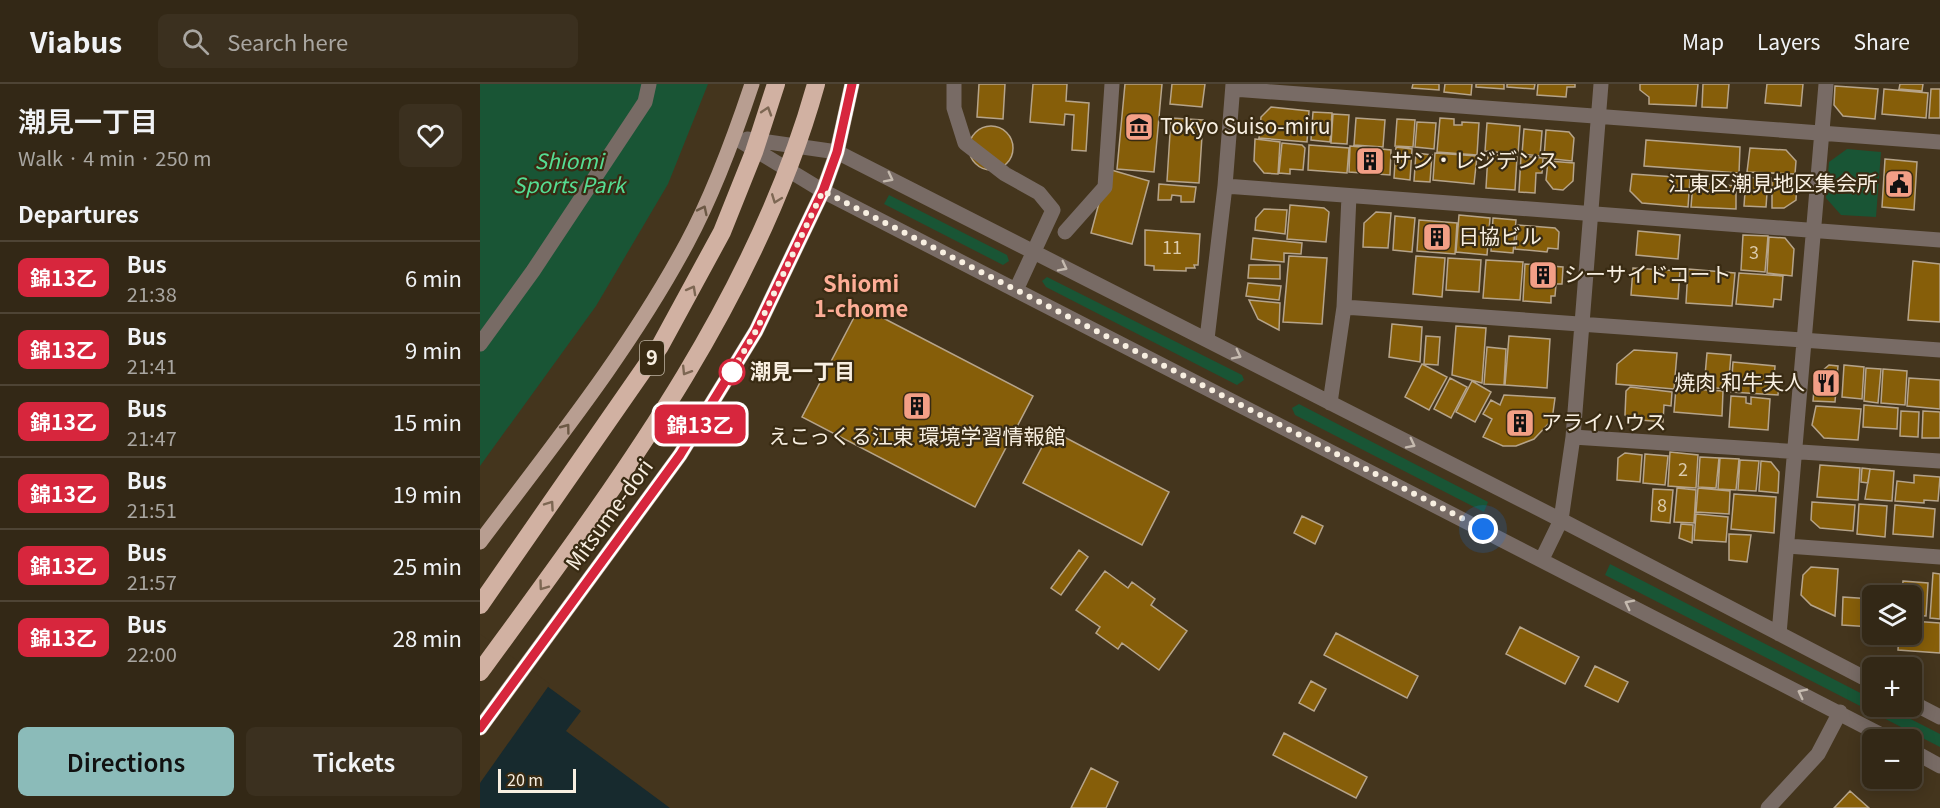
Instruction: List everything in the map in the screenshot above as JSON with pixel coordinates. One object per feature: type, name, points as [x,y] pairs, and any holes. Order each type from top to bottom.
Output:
[{"type":"highway","name":"9","points":[[480,605],[660,346],[722,232],[754,152],[776,84]]},
{"type":"highway","name":"9","points":[[480,672],[599,509],[711,330],[769,216],[816,84]]},
{"type":"main road","points":[[480,542],[631,339],[687,243],[734,137],[752,84]]},
{"type":"main road","name":"Mitsume-dori","points":[[480,728],[680,455],[756,331],[823,191],[837,152],[852,84]]},
{"type":"street","points":[[480,344],[533,271],[645,102],[649,84]]},
{"type":"street","points":[[954,84],[954,108],[965,143],[1005,174],[1038,193],[1053,210],[1016,290]]},
{"type":"street","points":[[1065,232],[1105,187],[1112,84]]},
{"type":"street","points":[[1542,559],[1562,520],[1573,437],[1600,84]]},
{"type":"street","points":[[1779,634],[1826,84]]},
{"type":"street","points":[[1207,339],[1225,186],[1233,87],[1940,142]]},
{"type":"street","points":[[734,137],[837,152],[1562,520],[1862,677]]},
{"type":"street","points":[[734,137],[823,191],[1871,729]]},
{"type":"street","points":[[1225,186],[1940,240]]},
{"type":"street","points":[[1330,403],[1344,307],[1349,196]]},
{"type":"street","points":[[1344,307],[1940,350]]},
{"type":"street","points":[[1573,437],[1940,461]]},
{"type":"street","points":[[1786,546],[1940,557]]},
{"type":"street","points":[[1922,708],[1940,717]]},
{"type":"street","points":[[1768,808],[1818,754],[1840,712]]},
{"type":"street","points":[[1922,756],[1940,766]]},
{"type":"green space","name":"Shiomi Sports Park","points":[[480,84],[708,84],[668,184],[596,306],[480,466]]},
{"type":"green space","points":[[1847,149],[1881,152],[1876,217],[1841,215],[1826,198],[1829,162]]},
{"type":"green space","points":[[889,195],[1007,255],[1009,261],[1003,265],[884,204]]},
{"type":"green space","points":[[1047,277],[1242,375],[1244,380],[1237,385],[1046,287],[1042,281]]},
{"type":"green space","points":[[1299,404],[1488,502],[1484,512],[1295,415],[1292,408]]},
{"type":"green space","points":[[1610,564],[1862,694],[1862,707],[1605,575]]},
{"type":"green space","points":[[1882,717],[1907,717],[1940,734],[1940,747],[1922,738],[1922,729],[1905,729]]},
{"type":"water","points":[[480,637],[581,711],[566,731],[670,808],[480,808]]},
{"type":"pier","points":[[480,634],[550,684],[480,783]]},
{"type":"building","points":[[979,84],[1005,84],[1003,119],[977,117]]},
{"type":"building","points":[[1033,84],[1067,84],[1066,101],[1089,103],[1086,151],[1072,150],[1074,115],[1065,114],[1064,125],[1030,122]]},
{"type":"building","name":"Tokyo Suiso-miru","points":[[1125,84],[1162,84],[1154,172],[1117,169]]},
{"type":"building","points":[[1172,84],[1205,84],[1202,107],[1170,104]]},
{"type":"building","points":[[1413,84],[1439,84],[1439,90],[1412,88]]},
{"type":"building","points":[[1445,84],[1472,84],[1471,95],[1444,92]]},
{"type":"building","points":[[1476,84],[1504,84],[1504,89],[1476,87]]},
{"type":"building","points":[[1507,84],[1535,84],[1534,89],[1507,87]]},
{"type":"building","points":[[1538,84],[1575,84],[1575,87],[1567,87],[1566,97],[1537,95]]},
{"type":"building","points":[[1640,84],[1698,84],[1696,106],[1649,104],[1649,97],[1640,90]]},
{"type":"building","points":[[1703,84],[1729,84],[1727,108],[1702,107]]},
{"type":"building","points":[[1767,84],[1803,84],[1801,106],[1765,103]]},
{"type":"building","points":[[1900,84],[1923,84],[1922,91],[1899,89]]},
{"type":"building","points":[[1835,86],[1878,89],[1875,119],[1843,116],[1834,105]]},
{"type":"building","points":[[1884,89],[1928,93],[1926,118],[1882,114]]},
{"type":"building","points":[[1931,89],[1940,89],[1940,118],[1929,118]]},
{"type":"building","points":[[1271,107],[1309,111],[1307,142],[1259,138],[1261,117]]},
{"type":"building","points":[[1313,112],[1332,113],[1330,142],[1311,140]]},
{"type":"building","points":[[1333,114],[1349,115],[1347,144],[1331,143]]},
{"type":"building","points":[[1171,118],[1203,120],[1199,183],[1167,181]]},
{"type":"building","points":[[1356,118],[1385,120],[1383,147],[1354,145]]},
{"type":"building","points":[[1440,118],[1454,119],[1454,125],[1462,125],[1462,122],[1479,123],[1477,155],[1437,152]]},
{"type":"building","points":[[1397,119],[1415,120],[1413,147],[1395,146]]},
{"type":"building","points":[[1417,122],[1436,123],[1434,149],[1415,147]]},
{"type":"building","points":[[1487,123],[1520,126],[1518,154],[1485,151]]},
{"type":"building","points":[[991,126],[1007,132],[1013,148],[1007,164],[991,170],[975,164],[969,148],[975,132]]},
{"type":"building","points":[[1524,129],[1542,131],[1540,156],[1522,154]]},
{"type":"building","points":[[1546,130],[1569,132],[1574,138],[1572,161],[1544,158]]},
{"type":"building","points":[[1255,139],[1280,142],[1278,174],[1264,173],[1254,161]]},
{"type":"building","points":[[1646,140],[1740,147],[1739,173],[1644,166]]},
{"type":"building","points":[[1282,143],[1302,145],[1305,148],[1303,170],[1290,169],[1290,174],[1279,173]]},
{"type":"building","points":[[1309,145],[1349,148],[1347,173],[1308,170]]},
{"type":"building","name":"サン・レジデンス","points":[[1350,146],[1391,150],[1390,175],[1349,172]]},
{"type":"building","points":[[1396,147],[1412,149],[1410,180],[1394,178]]},
{"type":"building","points":[[1750,148],[1786,150],[1796,161],[1795,174],[1747,172]]},
{"type":"building","points":[[1416,153],[1432,155],[1430,182],[1414,181]]},
{"type":"building","points":[[1435,153],[1477,156],[1474,184],[1433,180]]},
{"type":"building","points":[[1488,154],[1517,157],[1515,190],[1486,188]]},
{"type":"building","points":[[1521,156],[1543,158],[1542,173],[1536,173],[1535,193],[1519,192]]},
{"type":"building","name":"江東区潮見地区集会所","points":[[1885,159],[1917,162],[1914,210],[1882,207]]},
{"type":"building","points":[[1548,161],[1574,163],[1573,181],[1563,190],[1553,189],[1546,180]]},
{"type":"building","points":[[1108,169],[1149,181],[1132,244],[1091,233]]},
{"type":"building","points":[[1632,174],[1690,178],[1688,207],[1642,203],[1630,191]]},
{"type":"building","points":[[1746,177],[1768,179],[1766,207],[1744,206]]},
{"type":"building","points":[[1772,178],[1797,180],[1796,200],[1784,208],[1772,208]]},
{"type":"building","points":[[1693,183],[1736,186],[1736,209],[1691,207]]},
{"type":"building","points":[[1159,184],[1196,187],[1194,202],[1181,202],[1181,196],[1172,195],[1171,200],[1158,200]]},
{"type":"building","points":[[1290,205],[1324,208],[1329,212],[1326,242],[1287,239]]},
{"type":"building","points":[[1264,209],[1287,210],[1285,234],[1255,230],[1256,218]]},
{"type":"building","points":[[1376,212],[1391,213],[1388,248],[1363,247],[1364,223]]},
{"type":"building","points":[[1459,215],[1490,218],[1487,255],[1456,252]]},
{"type":"building","points":[[1395,216],[1415,218],[1412,252],[1393,250]]},
{"type":"building","points":[[1493,218],[1516,220],[1513,253],[1491,251]]},
{"type":"building","name":"日協ビル","points":[[1419,220],[1457,223],[1455,254],[1417,251]]},
{"type":"building","points":[[1518,225],[1555,228],[1559,232],[1558,249],[1548,248],[1547,252],[1515,249]]},
{"type":"building","points":[[1145,230],[1200,234],[1198,265],[1194,265],[1195,268],[1186,268],[1186,271],[1154,270],[1154,266],[1145,265]]},
{"type":"building","points":[[1638,231],[1680,235],[1678,259],[1636,255]]},
{"type":"building","points":[[1743,235],[1768,236],[1765,272],[1741,270]]},
{"type":"building","points":[[1769,237],[1785,238],[1794,249],[1792,276],[1767,273]]},
{"type":"building","points":[[1253,238],[1302,243],[1301,254],[1284,253],[1284,262],[1251,259]]},
{"type":"building","points":[[1289,256],[1327,258],[1322,324],[1283,322]]},
{"type":"building","points":[[1416,256],[1445,258],[1442,297],[1413,294]]},
{"type":"building","points":[[1448,258],[1481,260],[1479,292],[1446,290]]},
{"type":"building","points":[[1486,260],[1523,262],[1520,300],[1483,298]]},
{"type":"building","points":[[1913,261],[1940,264],[1940,322],[1908,320]]},
{"type":"building","name":"シーサイドコート","points":[[1525,264],[1563,267],[1562,284],[1556,284],[1555,296],[1551,296],[1551,303],[1523,301]]},
{"type":"building","points":[[1249,265],[1280,265],[1280,279],[1248,278]]},
{"type":"building","points":[[1633,268],[1680,271],[1678,299],[1631,295]]},
{"type":"building","points":[[1688,269],[1735,273],[1732,306],[1686,303]]},
{"type":"building","points":[[1739,273],[1783,276],[1781,300],[1774,299],[1773,307],[1736,304]]},
{"type":"building","points":[[1248,283],[1281,286],[1279,300],[1246,296]]},
{"type":"building","points":[[1249,300],[1280,303],[1279,330],[1258,319]]},
{"type":"building","name":"えこっくる江東 環境学習情報館","points":[[860,306],[1033,396],[975,507],[802,417]]},
{"type":"building","points":[[1392,324],[1422,327],[1420,362],[1389,357]]},
{"type":"building","points":[[1456,326],[1486,328],[1482,383],[1452,375]]},
{"type":"building","points":[[1426,336],[1440,337],[1438,365],[1424,364]]},
{"type":"building","points":[[1509,336],[1550,339],[1547,388],[1505,385]]},
{"type":"building","points":[[1487,347],[1506,349],[1504,385],[1484,384]]},
{"type":"building","points":[[1634,350],[1677,353],[1674,389],[1616,384],[1617,364]]},
{"type":"building","points":[[1707,353],[1731,355],[1728,389],[1704,387]]},
{"type":"building","points":[[1733,362],[1775,366],[1774,380],[1779,382],[1778,395],[1731,392]]},
{"type":"building","points":[[1422,364],[1447,377],[1429,410],[1405,397]]},
{"type":"building","points":[[1829,365],[1838,366],[1835,402],[1813,401],[1815,377]]},
{"type":"building","points":[[1844,365],[1864,367],[1862,399],[1842,397]]},
{"type":"building","points":[[1866,368],[1881,369],[1878,403],[1864,401]]},
{"type":"building","points":[[1883,369],[1907,371],[1905,405],[1881,403]]},
{"type":"building","points":[[1450,378],[1467,387],[1451,418],[1434,409]]},
{"type":"building","points":[[1909,378],[1940,380],[1940,409],[1907,406]]},
{"type":"building","points":[[1472,381],[1491,392],[1475,422],[1456,412]]},
{"type":"building","points":[[1630,387],[1672,392],[1671,406],[1664,405],[1663,422],[1629,419],[1625,415],[1626,391]]},
{"type":"building","points":[[1676,388],[1723,391],[1722,416],[1674,412]]},
{"type":"building","name":"アライハウス","points":[[1504,395],[1555,398],[1552,420],[1534,439],[1516,446],[1503,446],[1483,437],[1492,419],[1483,414],[1491,400],[1500,405]]},
{"type":"building","points":[[1731,396],[1746,397],[1746,403],[1751,404],[1751,397],[1770,399],[1768,430],[1729,427]]},
{"type":"building","points":[[1864,405],[1898,408],[1897,429],[1863,427]]},
{"type":"building","points":[[1816,406],[1861,409],[1858,440],[1824,438],[1812,425]]},
{"type":"building","points":[[1901,411],[1919,412],[1918,437],[1900,436]]},
{"type":"building","points":[[1923,411],[1940,412],[1940,438],[1922,438]]},
{"type":"building","points":[[1051,430],[1169,492],[1142,545],[1023,483]]},
{"type":"building","points":[[1670,452],[1698,455],[1696,488],[1668,486]]},
{"type":"building","points":[[1625,453],[1642,455],[1640,482],[1617,480],[1618,458]]},
{"type":"building","points":[[1645,454],[1668,456],[1665,485],[1643,483]]},
{"type":"building","points":[[1700,457],[1719,458],[1716,488],[1698,487]]},
{"type":"building","points":[[1720,458],[1739,459],[1736,490],[1718,489]]},
{"type":"building","points":[[1740,460],[1759,461],[1756,491],[1738,490]]},
{"type":"building","points":[[1761,461],[1771,462],[1779,472],[1778,493],[1759,491]]},
{"type":"building","points":[[1820,465],[1860,468],[1858,500],[1817,497]]},
{"type":"building","points":[[1862,468],[1870,469],[1868,483],[1861,482]]},
{"type":"building","points":[[1870,469],[1894,471],[1892,501],[1865,499]]},
{"type":"building","points":[[1914,475],[1940,477],[1938,501],[1924,500],[1924,503],[1895,501],[1897,481],[1914,483]]},
{"type":"building","points":[[1677,488],[1696,490],[1694,523],[1674,522]]},
{"type":"building","points":[[1698,488],[1730,491],[1729,514],[1696,512]]},
{"type":"building","points":[[1653,489],[1673,490],[1670,523],[1651,521]]},
{"type":"building","points":[[1734,494],[1776,497],[1774,533],[1731,529]]},
{"type":"building","points":[[1812,502],[1855,505],[1853,531],[1820,528],[1811,520]]},
{"type":"building","points":[[1859,504],[1887,506],[1885,537],[1857,534]]},
{"type":"building","points":[[1895,505],[1935,509],[1933,537],[1893,534]]},
{"type":"building","points":[[1696,514],[1728,517],[1726,542],[1694,540]]},
{"type":"building","points":[[1302,516],[1323,526],[1315,544],[1294,533]]},
{"type":"building","points":[[1681,524],[1693,525],[1692,543],[1679,538]]},
{"type":"building","points":[[1729,534],[1751,535],[1747,562],[1729,560]]},
{"type":"building","points":[[1079,550],[1088,557],[1061,595],[1051,588]]},
{"type":"building","points":[[1811,567],[1838,569],[1835,616],[1811,605],[1801,595],[1803,575]]},
{"type":"building","points":[[1105,571],[1128,588],[1132,582],[1155,599],[1151,605],[1187,631],[1159,670],[1122,643],[1118,649],[1096,633],[1100,627],[1076,610]]},
{"type":"building","points":[[1933,573],[1940,574],[1940,619],[1930,618]]},
{"type":"building","points":[[1903,581],[1928,583],[1926,616],[1922,616],[1922,585],[1903,585]]},
{"type":"building","points":[[1843,597],[1862,598],[1862,626],[1842,625]]},
{"type":"building","points":[[1922,622],[1940,623],[1940,653],[1898,650],[1898,645],[1922,645]]},
{"type":"building","points":[[1520,627],[1579,657],[1565,684],[1506,654]]},
{"type":"building","points":[[1336,633],[1418,676],[1407,698],[1324,655]]},
{"type":"building","points":[[1595,666],[1628,682],[1618,702],[1585,686]]},
{"type":"building","points":[[1311,681],[1326,689],[1314,711],[1299,703]]},
{"type":"building","points":[[1284,733],[1367,777],[1356,798],[1273,755]]},
{"type":"building","points":[[1091,768],[1118,782],[1106,808],[1071,808]]},
{"type":"building","points":[[1850,791],[1869,808],[1834,808]]},
{"type":"bus line","name":"錦13乙","points":[[480,728],[680,455],[756,331],[823,191],[837,152],[852,84]]},
{"type":"place","name":"Tokyo Suiso-miru","points":[[1139,127]]},
{"type":"place","name":"サン・レジデンス","points":[[1370,161]]},
{"type":"place","name":"江東区潮見地区集会所","points":[[1899,184]]},
{"type":"place","name":"日協ビル","points":[[1437,237]]},
{"type":"place","name":"シーサイドコート","points":[[1543,275]]},
{"type":"place","name":"潮見一丁目","points":[[732,372]]},
{"type":"place","name":"焼肉 和牛夫人","points":[[1826,383]]},
{"type":"place","name":"えこっくる江東 環境学習情報館","points":[[917,406]]},
{"type":"place","name":"アライハウス","points":[[1520,423]]},
{"type":"district","name":"Shiomi 1-chome","points":[[861,296]]},
{"type":"route","points":[[732,372],[727,380],[756,331],[823,191],[1483,529]]}]
